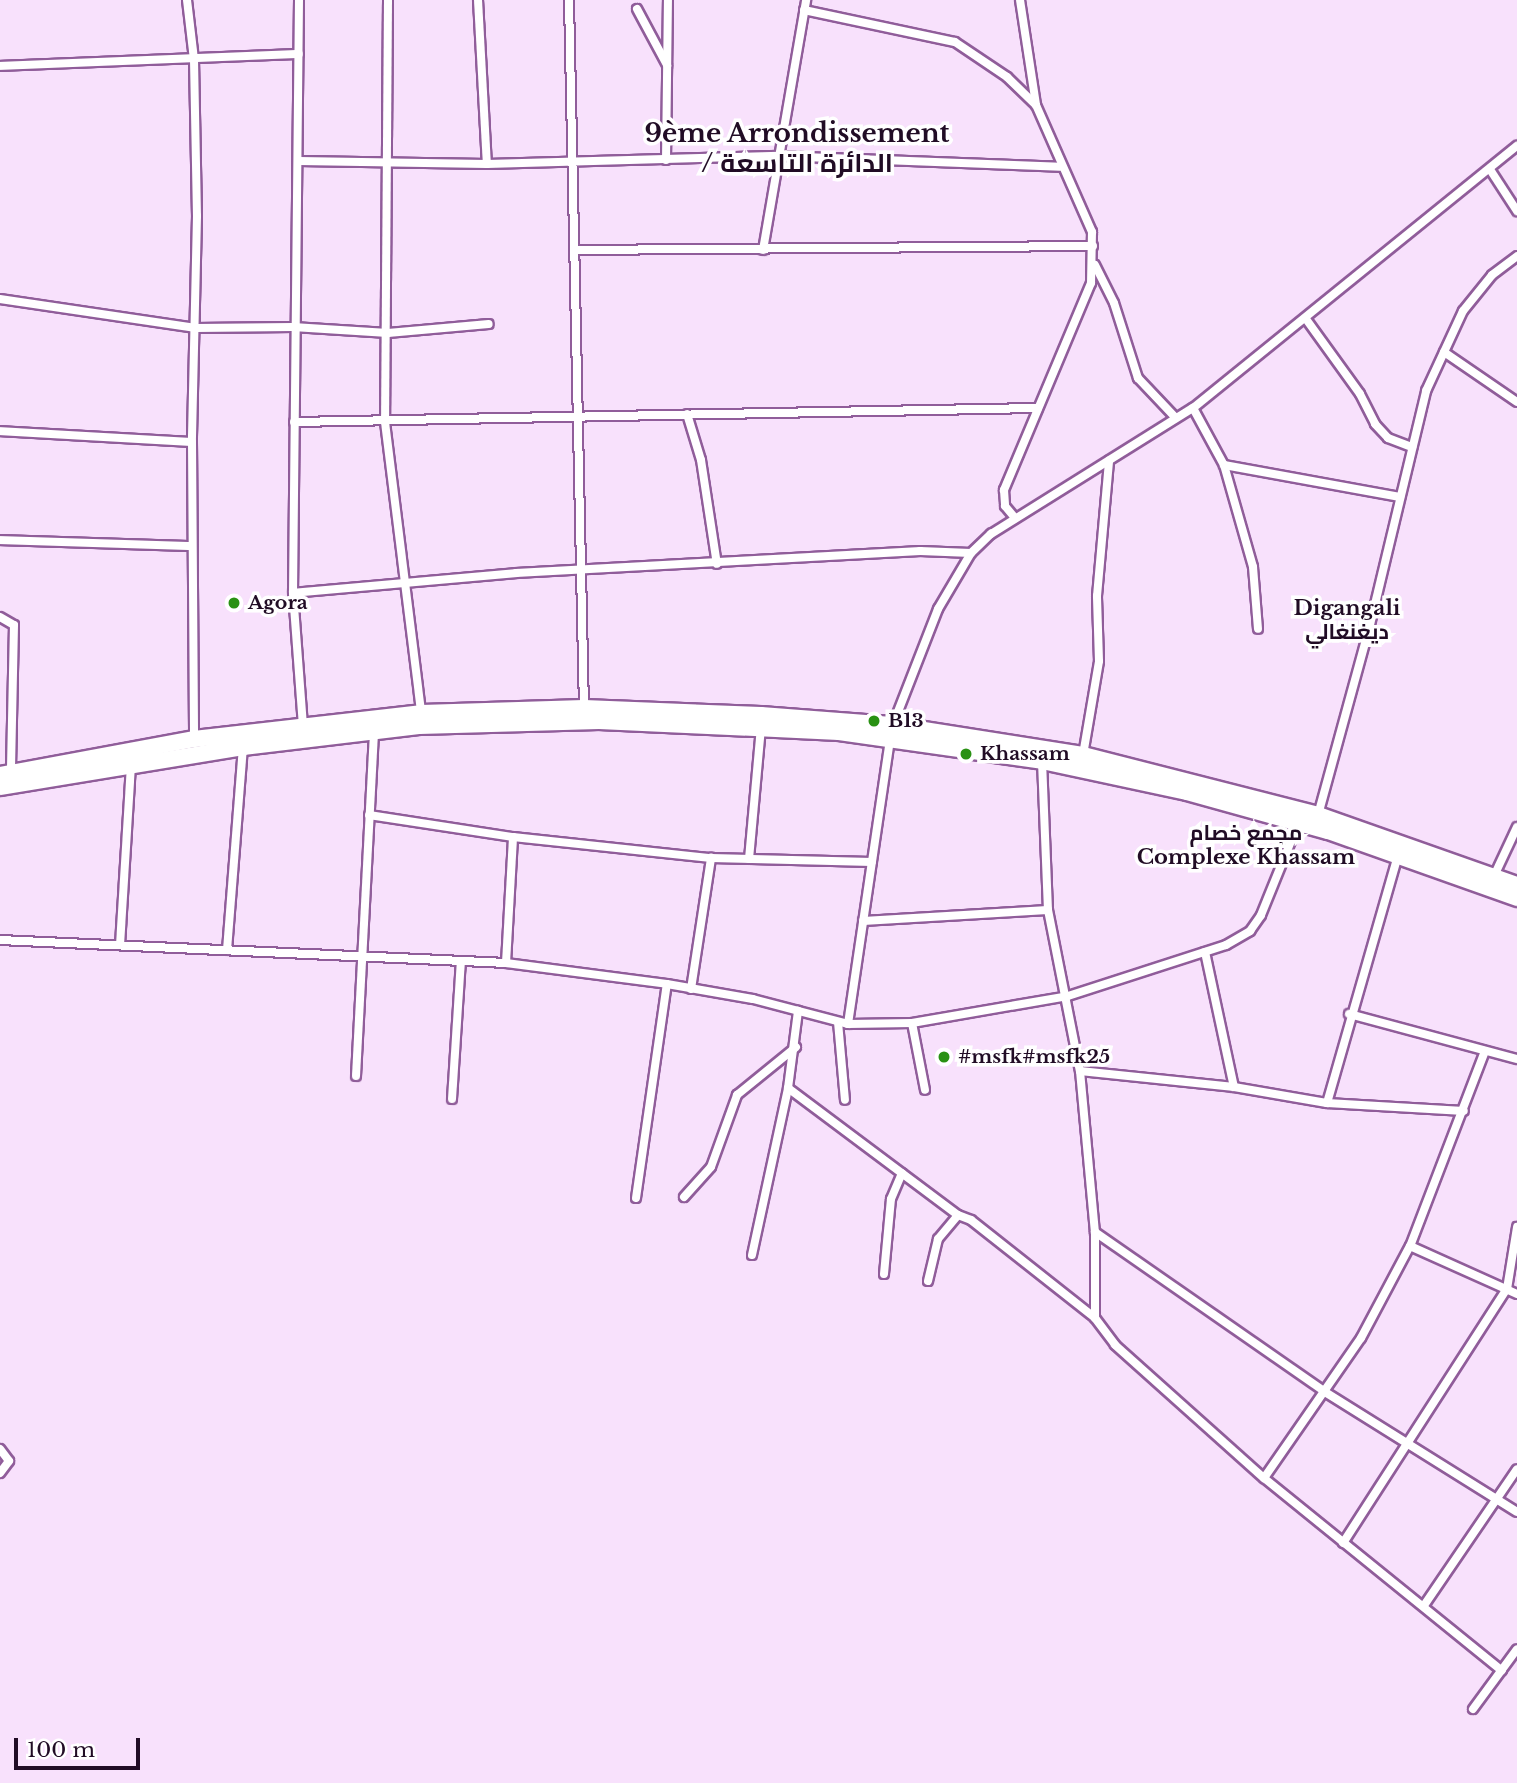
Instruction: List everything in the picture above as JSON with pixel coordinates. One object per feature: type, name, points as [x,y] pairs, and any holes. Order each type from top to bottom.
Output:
[{"type":"highway","points":[[6,774],[194,739],[303,724],[421,713],[584,708],[891,731],[1083,755],[1318,815],[1517,885]]},
{"type":"highway","points":[[0,787],[131,764],[374,730],[599,721],[891,731],[1187,792],[1398,855],[1517,898]]},
{"type":"street","points":[[187,0],[194,60],[194,739]]},
{"type":"street","points":[[299,0],[299,161],[293,327],[293,593],[303,724]]},
{"type":"street","points":[[388,0],[390,162],[385,422],[391,495],[405,581],[421,713]]},
{"type":"street","points":[[478,0],[486,164]]},
{"type":"street","points":[[569,0],[584,708]]},
{"type":"street","points":[[666,160],[668,0]]},
{"type":"street","points":[[763,250],[806,0]]},
{"type":"street","points":[[1020,0],[1036,105],[1060,167],[1092,232],[1095,265],[1114,303],[1138,378],[1176,418]]},
{"type":"street","points":[[637,9],[667,65]]},
{"type":"street","points":[[804,10],[955,42],[1007,78],[1036,105]]},
{"type":"street","points":[[0,66],[299,54]]},
{"type":"street","points":[[848,1024],[891,731],[938,609],[971,553],[1015,518],[1192,408],[1491,171],[1517,146]]},
{"type":"street","points":[[299,161],[486,164],[780,156],[1060,167]]},
{"type":"street","points":[[1491,171],[1517,211]]},
{"type":"street","points":[[575,250],[1093,246]]},
{"type":"street","points":[[1318,815],[1426,391],[1463,312],[1492,275],[1517,256]]},
{"type":"street","points":[[1015,518],[1005,506],[1004,491],[1084,304],[1095,265]]},
{"type":"street","points":[[0,299],[196,328],[293,327],[388,333],[489,324]]},
{"type":"street","points":[[1306,319],[1360,394],[1375,424],[1388,438],[1412,447]]},
{"type":"street","points":[[1444,352],[1517,402]]},
{"type":"street","points":[[294,422],[1038,408]]},
{"type":"street","points":[[1192,408],[1224,465],[1253,567],[1258,629]]},
{"type":"street","points":[[687,414],[701,460],[717,564]]},
{"type":"street","points":[[0,431],[192,442]]},
{"type":"street","points":[[1083,755],[1099,661],[1097,596],[1109,461]]},
{"type":"street","points":[[1224,465],[1400,497]]},
{"type":"street","points":[[0,540],[192,546]]},
{"type":"street","points":[[293,593],[405,581],[582,570],[920,551],[971,553]]},
{"type":"street","points":[[0,617],[14,625],[6,774]]},
{"type":"street","points":[[749,859],[761,727]]},
{"type":"street","points":[[356,1076],[360,955],[374,730]]},
{"type":"street","points":[[227,950],[243,747]]},
{"type":"street","points":[[1042,761],[1048,910],[1068,996],[1080,1071],[1095,1232],[1095,1318]]},
{"type":"street","points":[[120,945],[131,764]]},
{"type":"street","points":[[369,815],[513,837],[710,858],[872,862]]},
{"type":"street","points":[[0,940],[506,963],[667,984],[848,1024],[912,1023],[1068,996],[1205,951],[1250,931],[1261,915],[1298,824]]},
{"type":"street","points":[[1494,876],[1517,827]]},
{"type":"street","points":[[506,963],[513,837]]},
{"type":"street","points":[[1327,1103],[1349,1014],[1398,855]]},
{"type":"street","points":[[691,989],[710,858]]},
{"type":"street","points":[[863,921],[1048,910]]},
{"type":"street","points":[[1205,951],[1234,1087]]},
{"type":"street","points":[[452,1099],[461,961]]},
{"type":"street","points":[[636,1198],[647,1097],[667,984]]},
{"type":"street","points":[[752,1255],[789,1088],[796,1047],[798,1011]]},
{"type":"street","points":[[1349,1014],[1517,1059]]},
{"type":"street","points":[[838,1022],[845,1100]]},
{"type":"street","points":[[912,1023],[926,1090]]},
{"type":"street","points":[[684,1197],[710,1167],[737,1095],[796,1047]]},
{"type":"street","points":[[1264,1478],[1361,1338],[1410,1246],[1485,1051]]},
{"type":"street","points":[[1080,1071],[1234,1087],[1327,1103],[1464,1111]]},
{"type":"street","points":[[789,1088],[958,1215],[971,1220],[1095,1318],[1115,1345],[1264,1478],[1343,1543],[1425,1604],[1502,1671]]},
{"type":"street","points":[[884,1274],[889,1209],[902,1173]]},
{"type":"street","points":[[928,1281],[937,1239],[958,1215]]},
{"type":"street","points":[[1343,1543],[1507,1289],[1517,1227]]},
{"type":"street","points":[[1095,1232],[1325,1392],[1497,1496],[1517,1511]]},
{"type":"street","points":[[1410,1246],[1517,1294]]},
{"type":"street","points":[[0,1449],[9,1461],[0,1473]]},
{"type":"street","points":[[1425,1604],[1517,1469]]},
{"type":"street","points":[[1473,1709],[1517,1649]]},
{"type":"place","name":"Agora","points":[[234,603]]},
{"type":"place","name":"B13","points":[[874,721]]},
{"type":"place","name":"Khassam","points":[[966,754]]},
{"type":"place","name":"#msfk#msfk25","points":[[944,1057]]},
{"type":"district","name":"9ème Arrondissement / الدائرة التاسعة","points":[[797,149]]},
{"type":"district","name":"Digangali ديغنغالي","points":[[1347,620]]},
{"type":"district","name":"مجمع خصام Complexe Khassam","points":[[1246,845]]}]
